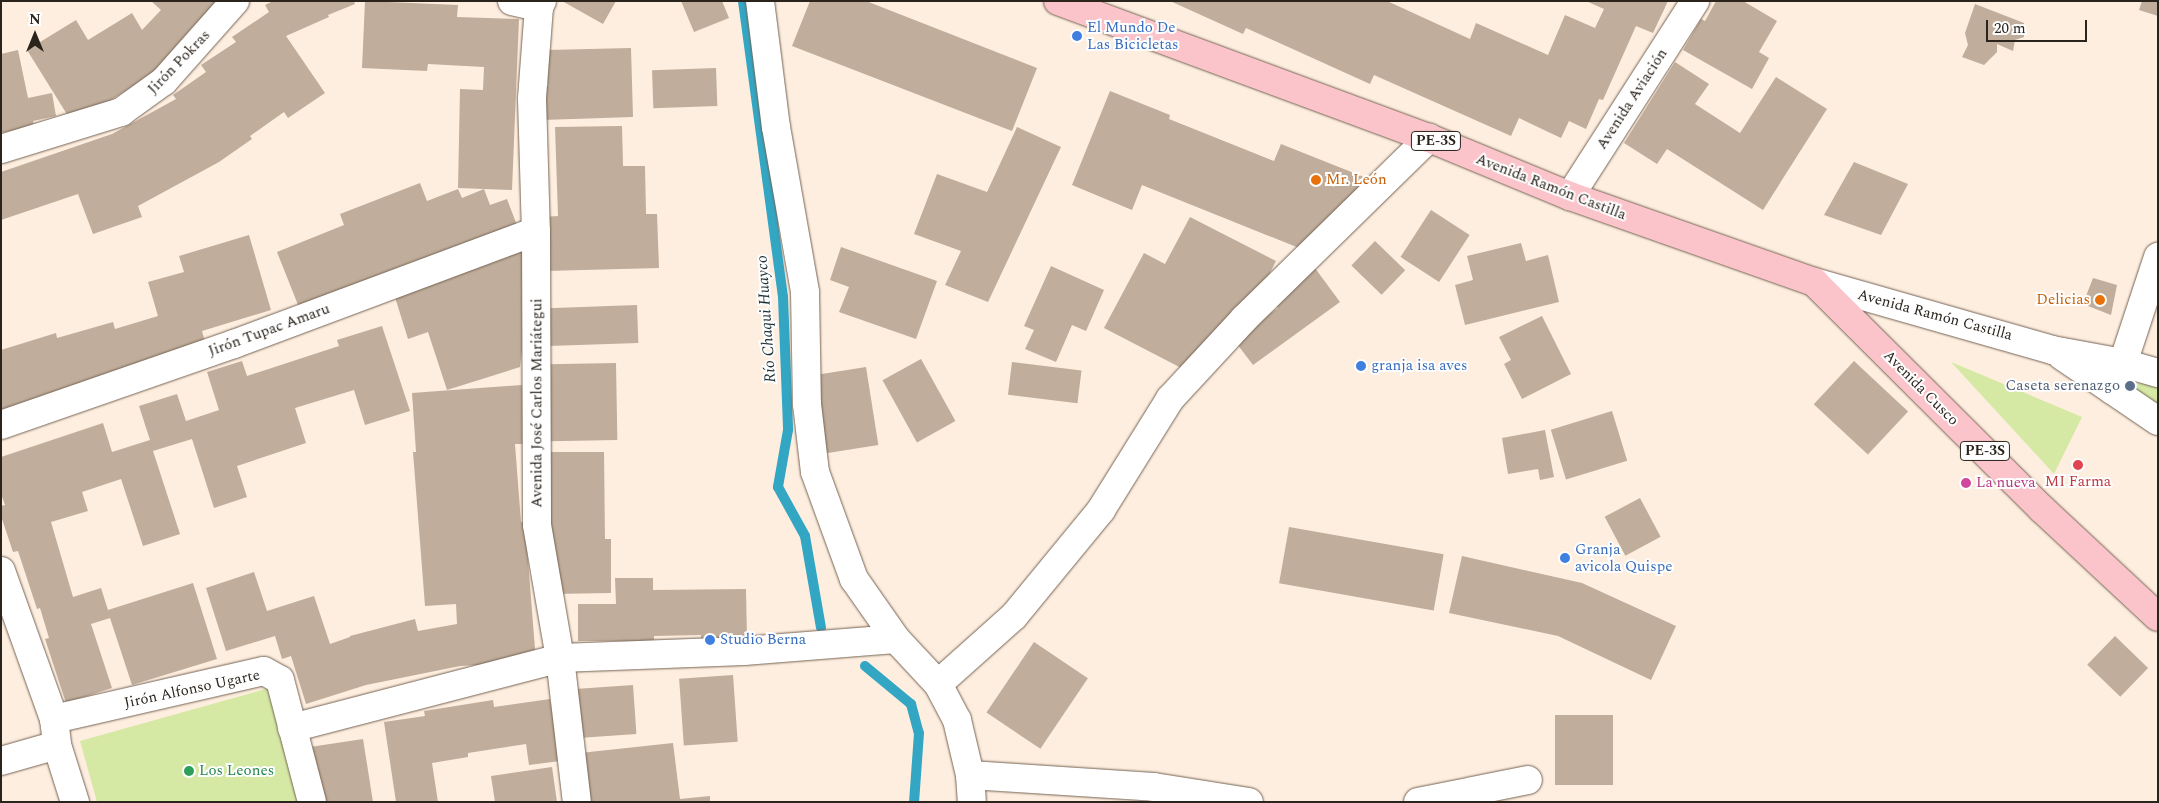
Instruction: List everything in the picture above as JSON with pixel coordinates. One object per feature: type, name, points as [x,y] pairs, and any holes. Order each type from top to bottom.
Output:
[{"type":"highway","name":"Avenida Ramón Castilla","points":[[1058,1],[1429,138],[1570,196],[1814,282]]},
{"type":"highway","name":"Avenida Cusco","points":[[1814,282],[2042,508],[2158,617]]},
{"type":"street","name":"Jirón Pokras","points":[[1,149],[121,112],[164,81],[235,1]]},
{"type":"street","points":[[512,1],[541,4]]},
{"type":"street","points":[[760,1],[776,127],[805,292],[808,404],[815,472],[854,579],[896,638],[938,684],[958,720],[970,775],[972,802]]},
{"type":"street","name":"Avenida Aviación","points":[[1570,196],[1695,1]]},
{"type":"street","name":"Avenida José Carlos Mariátegui","points":[[541,4],[532,99],[536,231],[537,525],[560,658],[577,802]]},
{"type":"street","points":[[938,684],[1014,616],[1101,510],[1170,399],[1244,319],[1429,138]]},
{"type":"street","name":"Jirón Tupac Amaru","points":[[1,425],[234,344],[536,231]]},
{"type":"street","points":[[2112,390],[2123,363],[2158,257]]},
{"type":"street","name":"Avenida Ramón Castilla","points":[[1814,282],[2052,350]]},
{"type":"street","points":[[2052,350],[2123,363],[2158,373]]},
{"type":"street","points":[[2052,350],[2158,421]]},
{"type":"street","points":[[1,571],[54,719],[57,746],[75,802]]},
{"type":"street","points":[[292,728],[560,658],[744,651],[896,638]]},
{"type":"street","name":"Jirón Alfonso Ugarte","points":[[54,719],[264,671],[280,680],[312,802]]},
{"type":"street","points":[[1,760],[57,746]]},
{"type":"street","points":[[970,775],[1154,786],[1249,802]]},
{"type":"street","points":[[1418,802],[1528,780]]},
{"type":"green space","points":[[1951,362],[2082,417],[2054,474]]},
{"type":"green space","points":[[2140,380],[2158,387],[2158,414],[2131,399]]},
{"type":"green space","name":"Los Leones","points":[[269,688],[298,802],[97,802],[80,741]]},
{"type":"building","points":[[151,1],[229,1],[168,64],[73,124],[27,50],[76,20],[88,40],[132,13],[142,30],[161,10]]},
{"type":"building","points":[[273,1],[354,1],[355,4],[286,36],[325,93],[288,118],[284,112],[250,136],[252,139],[219,162],[138,206],[142,217],[93,234],[78,194],[1,220],[1,172],[112,134],[176,99],[173,95],[206,72],[201,65],[236,42],[232,37],[269,12],[265,5]]},
{"type":"building","points":[[365,1],[458,5],[457,17],[519,19],[512,190],[458,188],[460,89],[483,90],[484,67],[428,64],[427,71],[362,68]]},
{"type":"building","points":[[562,1],[616,1],[603,24]]},
{"type":"building","points":[[681,1],[722,1],[729,18],[694,32]]},
{"type":"building","points":[[810,1],[866,1],[1037,68],[1012,131],[792,46]]},
{"type":"building","points":[[1170,1],[1387,1],[1470,39],[1476,23],[1548,55],[1565,15],[1595,28],[1604,9],[1586,1],[1668,1],[1653,33],[1636,26],[1603,100],[1599,99],[1586,129],[1569,121],[1561,138],[1519,118],[1511,136],[1374,75],[1370,84],[1246,28],[1243,34]]},
{"type":"building","points":[[1716,1],[1743,1],[1777,21],[1759,52],[1769,58],[1752,89],[1683,50],[1701,19],[1705,21]]},
{"type":"building","points":[[2142,1],[2158,1],[2158,16],[2139,10]]},
{"type":"building","points":[[1975,4],[2024,23],[2024,37],[2015,40],[2013,51],[1997,44],[1997,52],[1984,65],[1962,57],[1968,45],[1965,33]]},
{"type":"building","points":[[631,48],[633,117],[542,120],[541,86],[548,86],[547,50]]},
{"type":"building","points":[[18,50],[28,98],[52,93],[56,116],[33,121],[34,126],[1,133],[1,54]]},
{"type":"building","points":[[1675,62],[1709,84],[1695,104],[1740,133],[1776,77],[1827,109],[1763,210],[1667,149],[1657,164],[1624,143]]},
{"type":"building","points":[[716,68],[717,106],[653,108],[652,70]]},
{"type":"building","points":[[1110,91],[1170,115],[1169,119],[1274,161],[1281,144],[1369,179],[1304,250],[1142,185],[1132,210],[1072,185]]},
{"type":"building","points":[[622,126],[623,166],[645,166],[646,214],[657,214],[659,268],[545,271],[543,217],[558,216],[555,127]]},
{"type":"building","points":[[1017,127],[1061,147],[988,302],[945,285],[961,251],[914,234],[937,174],[987,192]]},
{"type":"building","points":[[1854,162],[1908,184],[1881,235],[1824,215]]},
{"type":"building","points":[[420,183],[427,201],[458,189],[462,198],[484,189],[490,205],[507,199],[518,228],[302,315],[277,252],[344,225],[340,214]]},
{"type":"building","points":[[1431,210],[1470,235],[1439,282],[1401,257]]},
{"type":"building","points":[[1190,217],[1276,261],[1252,308],[1241,303],[1219,345],[1206,339],[1189,372],[1104,328],[1144,253],[1165,264]]},
{"type":"building","points":[[249,235],[271,310],[202,331],[207,349],[1,411],[1,350],[56,333],[57,338],[113,322],[115,329],[158,316],[148,282],[184,272],[179,256]]},
{"type":"building","points":[[1375,241],[1405,270],[1382,295],[1351,265]]},
{"type":"building","points":[[1521,243],[1526,261],[1548,255],[1559,302],[1465,325],[1455,285],[1473,280],[1467,256]]},
{"type":"building","points":[[530,247],[528,300],[520,367],[447,390],[428,332],[408,339],[394,294]]},
{"type":"building","points":[[841,247],[937,281],[916,339],[839,312],[849,287],[830,280]]},
{"type":"building","points":[[1312,264],[1340,302],[1253,365],[1234,340],[1278,308],[1269,295]]},
{"type":"building","points":[[1051,266],[1104,290],[1086,331],[1072,325],[1056,362],[1025,349],[1034,330],[1024,326]]},
{"type":"building","points":[[2093,278],[2117,285],[2111,315],[2083,304]]},
{"type":"building","points":[[637,305],[638,343],[548,346],[547,308]]},
{"type":"building","points":[[1542,316],[1571,374],[1522,399],[1504,364],[1511,360],[1499,337]]},
{"type":"building","points":[[382,326],[410,411],[365,425],[354,390],[295,408],[306,443],[237,466],[247,497],[214,508],[192,439],[153,451],[180,534],[143,546],[121,479],[82,492],[88,511],[51,522],[73,597],[101,588],[108,610],[193,583],[217,659],[132,685],[110,618],[91,624],[112,688],[66,703],[45,639],[49,638],[40,608],[37,609],[18,551],[13,552],[1,516],[1,506],[5,505],[1,494],[1,457],[103,423],[112,452],[150,440],[139,406],[177,394],[186,421],[219,410],[207,372],[242,361],[247,376],[339,346],[337,340]]},
{"type":"building","points":[[921,359],[955,421],[917,442],[883,380]]},
{"type":"building","points":[[1854,361],[1908,411],[1868,455],[1814,404]]},
{"type":"building","points":[[1012,362],[1081,371],[1077,403],[1008,395]]},
{"type":"building","points":[[616,363],[617,440],[549,441],[548,364]]},
{"type":"building","points":[[866,367],[878,445],[823,454],[811,376]]},
{"type":"building","points":[[522,385],[526,444],[515,444],[521,522],[525,522],[536,662],[460,666],[366,685],[306,704],[291,656],[282,659],[275,636],[226,651],[206,588],[254,572],[267,611],[314,596],[330,644],[350,636],[415,619],[418,631],[457,624],[456,604],[425,606],[413,452],[416,452],[412,393]]},
{"type":"building","points":[[1612,411],[1627,461],[1566,479],[1551,430]]},
{"type":"building","points":[[1545,430],[1554,477],[1540,480],[1538,469],[1508,474],[1502,438]]},
{"type":"building","points":[[550,452],[604,452],[605,539],[611,539],[611,593],[552,594]]},
{"type":"building","points":[[1640,498],[1661,537],[1625,556],[1605,517]]},
{"type":"building","points":[[1289,527],[1444,554],[1434,610],[1279,583]]},
{"type":"building","points":[[1462,556],[1582,583],[1676,626],[1651,680],[1558,636],[1449,613]]},
{"type":"building","points":[[615,578],[653,578],[653,590],[746,589],[747,640],[701,641],[701,635],[654,636],[654,641],[578,641],[578,604],[616,604]]},
{"type":"building","points":[[2115,636],[2148,668],[2120,697],[2087,665]]},
{"type":"building","points":[[1034,642],[1088,678],[1040,749],[986,712]]},
{"type":"building","points":[[733,675],[738,742],[684,746],[679,679]]},
{"type":"building","points":[[633,685],[636,734],[579,738],[575,689]]},
{"type":"building","points":[[550,699],[560,761],[529,765],[526,744],[468,753],[468,757],[432,763],[438,802],[396,802],[384,722],[425,716],[424,711],[493,700],[494,707]]},
{"type":"building","points":[[1555,715],[1613,715],[1613,785],[1555,785]]},
{"type":"building","points":[[363,739],[373,802],[319,802],[310,747]]},
{"type":"building","points":[[673,743],[680,799],[710,796],[710,802],[585,802],[580,753]]},
{"type":"building","points":[[552,767],[557,802],[495,802],[491,776]]},
{"type":"waterway","name":"Río Chaqui Huayco","points":[[743,1],[783,297],[788,430],[778,487],[805,536],[821,628]]},
{"type":"waterway","name":"Río Chaqui Huayco","points":[[865,666],[911,704],[919,733],[914,802]]},
{"type":"place","name":"El Mundo De Las Bicicletas","points":[[1077,36]]},
{"type":"place","name":"Mr. León","points":[[1316,180]]},
{"type":"place","name":"Delicias","points":[[2100,300]]},
{"type":"place","name":"granja isa aves","points":[[1361,366]]},
{"type":"place","name":"Caseta serenazgo","points":[[2130,386]]},
{"type":"place","name":"MI Farma","points":[[2078,465]]},
{"type":"place","name":"La nueva","points":[[1966,483]]},
{"type":"place","name":"Granja avicola Quispe","points":[[1565,558]]},
{"type":"place","name":"Studio Berna","points":[[710,640]]},
{"type":"place","name":"Los Leones","points":[[189,771]]}]
